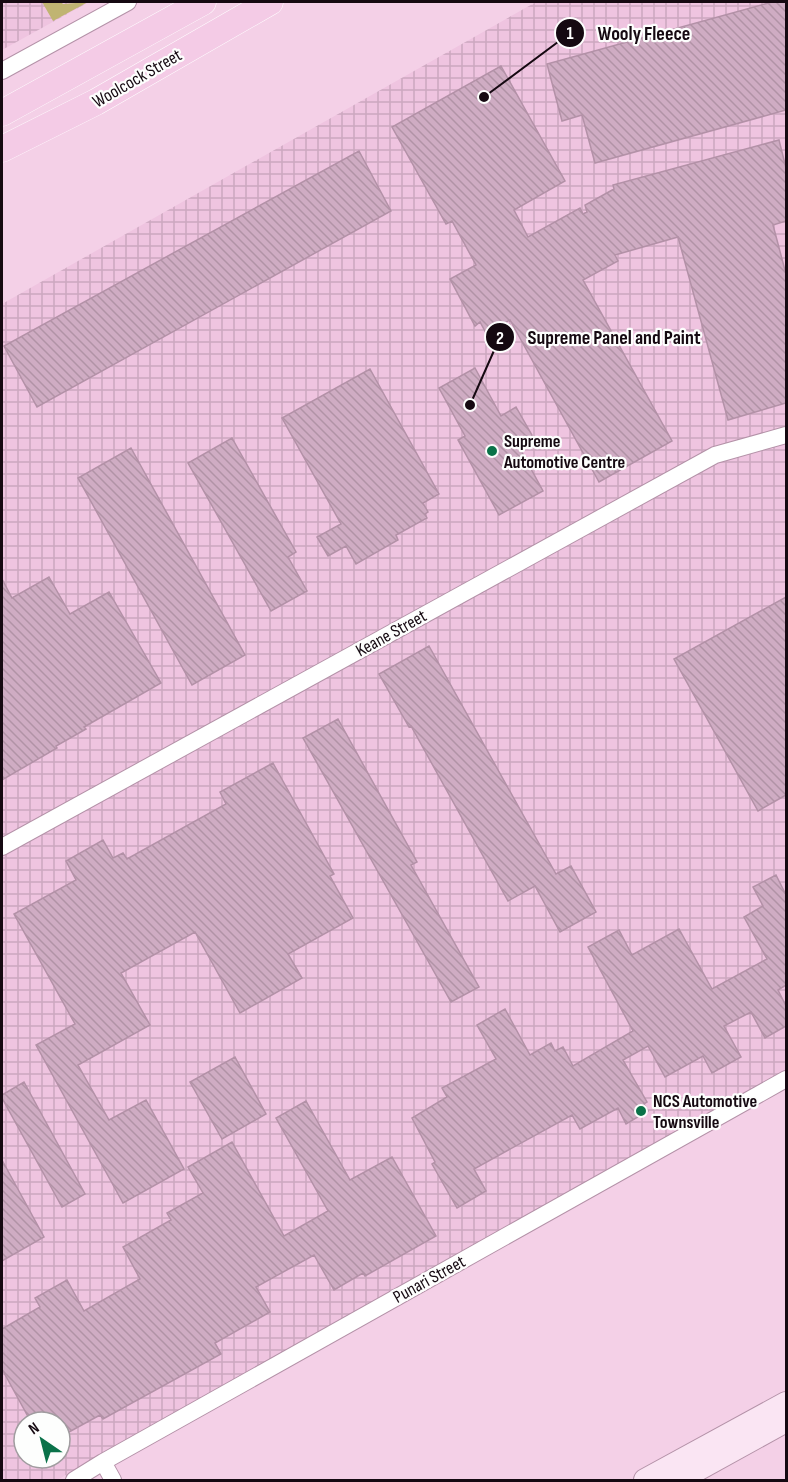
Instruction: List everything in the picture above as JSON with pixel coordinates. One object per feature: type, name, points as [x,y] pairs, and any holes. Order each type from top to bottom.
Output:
[{"type":"main road","name":"Woolcock Street","points":[[2,113],[203,2]]},
{"type":"main road","name":"Woolcock Street","points":[[2,149],[96,102],[270,2]]},
{"type":"main road","points":[[645,1480],[786,1403]]},
{"type":"main road","points":[[680,1480],[786,1421]]},
{"type":"street","points":[[2,71],[128,2]]},
{"type":"street","name":"Keane Street","points":[[2,847],[715,455],[786,435]]},
{"type":"street","name":"Punari Street","points":[[74,1480],[786,1079]]},
{"type":"street","points":[[103,1462],[112,1480]]},
{"type":"shaded area","points":[[2,2],[89,2],[2,50]]},
{"type":"shaded area","points":[[42,2],[61,2],[63,4],[88,2],[53,21]]},
{"type":"shaded area","points":[[536,2],[786,2],[786,1082],[57,1480],[2,1480],[2,304]]},
{"type":"building","points":[[772,2],[786,2],[786,110],[595,163],[582,115],[562,121],[547,64]]},
{"type":"building","points":[[501,66],[565,181],[514,210],[528,237],[580,208],[583,214],[587,212],[585,205],[614,189],[613,185],[779,140],[786,168],[786,221],[773,225],[786,274],[786,403],[728,420],[678,237],[615,255],[618,261],[583,280],[672,441],[599,482],[510,320],[486,333],[480,322],[475,326],[450,279],[476,265],[452,221],[446,224],[392,127]]},
{"type":"building","points":[[359,151],[391,211],[37,407],[4,346]]},
{"type":"building","points":[[475,368],[501,416],[516,407],[533,437],[518,445],[543,491],[499,515],[458,440],[465,436],[439,388]]},
{"type":"building","points":[[370,369],[439,494],[423,503],[428,512],[425,514],[427,518],[396,535],[398,540],[356,564],[346,546],[328,556],[317,537],[341,524],[282,418]]},
{"type":"building","points":[[232,438],[296,552],[288,557],[307,591],[271,611],[188,463]]},
{"type":"building","points":[[131,448],[245,655],[192,685],[78,478]]},
{"type":"building","points":[[49,577],[70,614],[109,592],[161,683],[84,727],[86,729],[56,746],[57,748],[2,780],[2,579],[12,598]]},
{"type":"building","points":[[786,597],[786,795],[758,811],[674,659]]},
{"type":"building","points":[[429,646],[556,874],[571,866],[596,912],[560,932],[535,886],[508,901],[411,726],[409,727],[379,674]]},
{"type":"building","points":[[338,719],[417,862],[411,865],[479,987],[451,1002],[303,738]]},
{"type":"building","points":[[273,763],[334,874],[330,876],[353,918],[288,954],[302,978],[240,1013],[195,932],[121,973],[150,1025],[78,1065],[109,1120],[146,1100],[184,1169],[123,1203],[36,1045],[75,1024],[14,914],[76,880],[66,861],[103,840],[113,858],[123,853],[127,859],[226,804],[220,792]]},
{"type":"building","points":[[776,875],[786,895],[786,985],[778,990],[786,1006],[786,1026],[765,1038],[751,1012],[724,1026],[741,1057],[712,1073],[703,1056],[665,1077],[648,1046],[623,1060],[647,1102],[644,1104],[648,1111],[626,1124],[618,1108],[580,1129],[572,1115],[474,1169],[486,1191],[457,1208],[432,1164],[435,1162],[412,1118],[447,1097],[442,1088],[496,1059],[477,1025],[505,1009],[530,1055],[551,1043],[555,1051],[563,1047],[573,1066],[633,1031],[588,947],[619,930],[632,955],[679,929],[712,989],[767,959],[744,917],[763,906],[753,887]]},
{"type":"building","points":[[235,1057],[266,1114],[222,1139],[190,1082]]},
{"type":"building","points":[[24,1082],[85,1194],[62,1207],[2,1098],[2,1095]]},
{"type":"building","points":[[306,1101],[350,1180],[392,1157],[436,1236],[365,1276],[363,1273],[334,1290],[314,1255],[256,1287],[270,1312],[215,1343],[221,1354],[103,1419],[100,1415],[72,1430],[72,1410],[24,1410],[2,1369],[2,1329],[40,1307],[35,1298],[67,1280],[84,1311],[140,1279],[123,1247],[171,1220],[167,1213],[203,1193],[188,1167],[232,1142],[284,1236],[328,1211],[276,1118]]},
{"type":"building","points":[[2,1160],[44,1237],[2,1261]]},
{"type":"place","name":"Wooly Fleece","points":[[484,97]]},
{"type":"place","name":"Supreme Panel and Paint","points":[[470,405]]},
{"type":"place","name":"Supreme Automotive Centre","points":[[492,451]]},
{"type":"place","name":"NCS Automotive Townsville","points":[[641,1111]]}]
